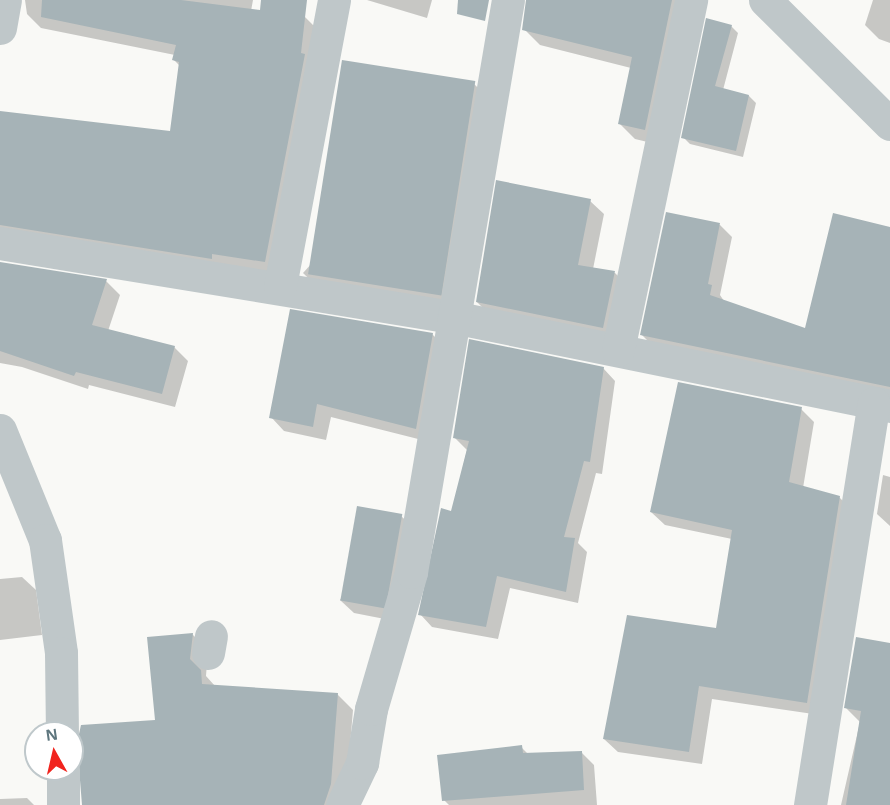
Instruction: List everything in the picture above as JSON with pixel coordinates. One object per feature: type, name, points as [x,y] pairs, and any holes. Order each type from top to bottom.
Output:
[{"type":"street","points":[[0,28],[5,0]]},
{"type":"street","points":[[280,286],[334,0]]},
{"type":"street","points":[[342,805],[362,763],[371,709],[411,572],[508,0]]},
{"type":"street","points":[[618,350],[692,0]]},
{"type":"street","points":[[765,0],[890,124]]},
{"type":"street","points":[[0,243],[280,286],[453,317],[882,404],[810,805]]},
{"type":"street","points":[[0,430],[45,540],[61,653],[62,721]]},
{"type":"street","points":[[63,781],[63,805]]},
{"type":"building","points":[[42,0],[181,0],[260,10],[261,0],[307,0],[301,53],[305,54],[265,262],[212,254],[212,259],[0,225],[0,111],[170,131],[179,62],[172,60],[176,45],[41,17]]},
{"type":"building","points":[[458,0],[489,0],[485,21],[457,14]]},
{"type":"building","points":[[526,0],[672,0],[645,130],[618,124],[632,57],[522,30]]},
{"type":"building","points":[[706,18],[732,25],[715,86],[749,95],[736,151],[681,138]]},
{"type":"building","points":[[342,60],[475,81],[441,295],[308,274]]},
{"type":"building","points":[[496,180],[591,199],[578,265],[615,271],[603,328],[476,302]]},
{"type":"building","points":[[666,212],[720,223],[708,284],[712,285],[710,295],[805,328],[833,213],[890,227],[890,387],[640,335]]},
{"type":"building","points":[[0,262],[107,279],[92,325],[175,346],[162,394],[76,372],[74,376],[0,351]]},
{"type":"building","points":[[290,309],[433,333],[416,429],[317,404],[313,427],[269,418]]},
{"type":"building","points":[[469,339],[604,367],[590,462],[584,461],[564,537],[575,538],[566,592],[497,576],[486,627],[418,615],[441,508],[451,511],[469,441],[453,438]]},
{"type":"building","points":[[678,382],[802,407],[789,482],[840,496],[807,703],[699,686],[689,752],[603,739],[627,615],[716,628],[732,530],[650,512]]},
{"type":"building","points":[[357,506],[402,514],[386,609],[340,601]]},
{"type":"building","points":[[193,633],[190,659],[201,670],[202,684],[338,693],[331,784],[324,805],[82,805],[80,781],[84,781],[84,725],[155,720],[147,637]]},
{"type":"building","points":[[856,637],[890,643],[890,805],[846,805],[861,711],[844,708]]},
{"type":"building","points":[[522,745],[523,753],[582,751],[584,790],[442,801],[437,755]]}]
